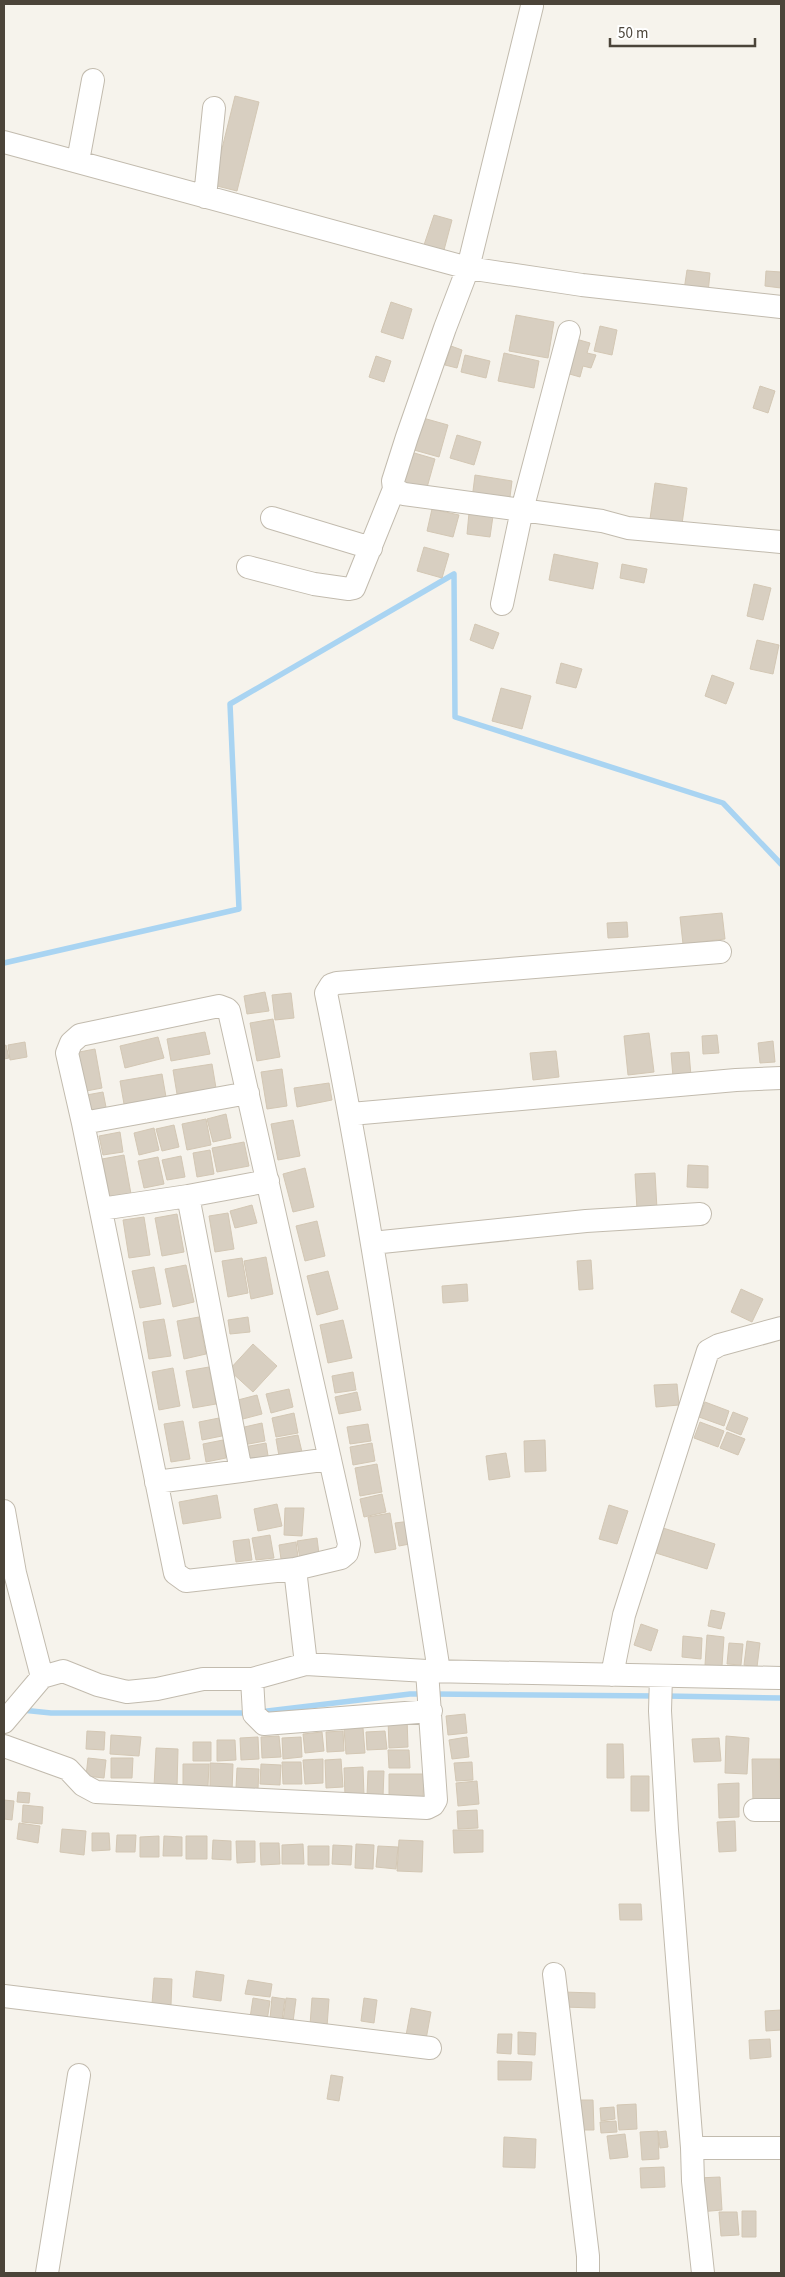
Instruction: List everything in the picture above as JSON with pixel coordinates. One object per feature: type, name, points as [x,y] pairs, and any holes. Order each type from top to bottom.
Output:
[{"type":"street","points":[[248,567],[314,584],[349,589],[356,584],[394,489],[393,481],[407,437],[468,268],[532,6]]},
{"type":"street","points":[[78,161],[94,80]]},
{"type":"street","points":[[205,197],[214,108]]},
{"type":"street","points":[[4,142],[468,268],[592,286],[781,307]]},
{"type":"street","points":[[502,604],[522,510],[570,332]]},
{"type":"street","points":[[394,489],[404,494],[602,521],[628,528],[781,542]]},
{"type":"street","points":[[272,518],[371,548]]},
{"type":"street","points":[[4,1746],[68,1769],[83,1785],[96,1792],[427,1808],[433,1805],[436,1800],[431,1688],[372,1243],[351,1114],[326,994],[331,985],[720,952]]},
{"type":"street","points":[[219,1006],[229,1011],[349,1544],[347,1553],[334,1561],[295,1569],[186,1581],[175,1573],[83,1123],[67,1053],[70,1043],[80,1035],[219,1006]]},
{"type":"street","points":[[351,1114],[736,1080],[781,1078]]},
{"type":"street","points":[[83,1123],[248,1093]]},
{"type":"street","points":[[101,1208],[188,1196],[268,1182]]},
{"type":"street","points":[[188,1196],[241,1471]]},
{"type":"street","points":[[372,1243],[586,1221],[700,1214]]},
{"type":"street","points":[[612,1675],[630,1598],[708,1351],[719,1345],[781,1328]]},
{"type":"street","points":[[156,1482],[330,1459]]},
{"type":"street","points":[[4,1511],[35,1684]]},
{"type":"street","points":[[295,1569],[306,1664]]},
{"type":"street","points":[[7,1718],[35,1684],[63,1670],[98,1685],[127,1692],[157,1689],[203,1679],[253,1695],[306,1664],[431,1688]]},
{"type":"street","points":[[253,1695],[258,1720],[266,1724],[431,1688],[612,1675],[660,1692],[781,1678]]},
{"type":"street","points":[[660,1692],[667,1830],[693,2181],[703,2273]]},
{"type":"street","points":[[755,1810],[781,1810]]},
{"type":"street","points":[[554,1974],[588,2256],[588,2273]]},
{"type":"street","points":[[4,1996],[430,2048]]},
{"type":"street","points":[[47,2273],[79,2075]]},
{"type":"street","points":[[692,2148],[781,2148]]},
{"type":"building","points":[[235,96],[259,102],[237,191],[213,185]]},
{"type":"building","points":[[434,215],[452,220],[444,250],[424,245]]},
{"type":"building","points":[[687,270],[710,273],[708,293],[684,290]]},
{"type":"building","points":[[766,271],[781,272],[781,288],[765,286]]},
{"type":"building","points":[[391,302],[412,309],[403,339],[381,332]]},
{"type":"building","points":[[516,315],[554,322],[548,358],[509,351]]},
{"type":"building","points":[[600,326],[617,330],[612,355],[594,351]]},
{"type":"building","points":[[576,339],[590,343],[587,353],[596,355],[591,368],[583,366],[580,377],[566,373]]},
{"type":"building","points":[[451,346],[462,350],[457,368],[445,365]]},
{"type":"building","points":[[504,353],[539,361],[534,388],[498,381]]},
{"type":"building","points":[[465,355],[490,361],[486,378],[461,372]]},
{"type":"building","points":[[376,356],[391,361],[384,382],[369,377]]},
{"type":"building","points":[[760,386],[775,391],[768,413],[753,408]]},
{"type":"building","points":[[423,418],[448,425],[439,457],[414,450]]},
{"type":"building","points":[[457,435],[481,442],[474,465],[450,458]]},
{"type":"building","points":[[411,452],[435,459],[426,491],[401,484]]},
{"type":"building","points":[[475,475],[512,481],[509,505],[472,499]]},
{"type":"building","points":[[655,483],[687,488],[682,524],[650,519]]},
{"type":"building","points":[[432,509],[459,515],[453,537],[427,531]]},
{"type":"building","points":[[469,513],[493,516],[490,537],[467,534]]},
{"type":"building","points":[[424,547],[449,554],[442,578],[417,571]]},
{"type":"building","points":[[554,554],[598,563],[593,589],[549,580]]},
{"type":"building","points":[[622,564],[647,569],[644,583],[620,578]]},
{"type":"building","points":[[754,584],[771,588],[763,620],[747,616]]},
{"type":"building","points":[[475,624],[499,633],[493,649],[470,640]]},
{"type":"building","points":[[757,640],[779,645],[773,674],[750,669]]},
{"type":"building","points":[[561,663],[582,669],[576,688],[556,683]]},
{"type":"building","points":[[712,675],[734,683],[726,704],[705,696]]},
{"type":"building","points":[[501,688],[531,696],[522,729],[492,721]]},
{"type":"building","points":[[722,913],[725,939],[683,944],[680,917]]},
{"type":"building","points":[[627,922],[628,937],[608,938],[607,923]]},
{"type":"building","points":[[265,992],[269,1011],[247,1014],[244,996]]},
{"type":"building","points":[[291,993],[294,1018],[275,1020],[272,995]]},
{"type":"building","points":[[273,1019],[280,1057],[257,1061],[250,1023]]},
{"type":"building","points":[[205,1032],[210,1054],[171,1061],[167,1039]]},
{"type":"building","points":[[649,1033],[654,1072],[628,1075],[624,1036]]},
{"type":"building","points":[[717,1035],[719,1053],[703,1054],[702,1036]]},
{"type":"building","points":[[158,1037],[164,1058],[125,1068],[120,1046]]},
{"type":"building","points":[[773,1041],[775,1062],[760,1063],[758,1043]]},
{"type":"building","points":[[25,1042],[27,1057],[10,1060],[8,1045]]},
{"type":"building","points":[[6,1045],[9,1058],[4,1059],[4,1046]]},
{"type":"building","points":[[95,1049],[102,1088],[81,1092],[74,1053]]},
{"type":"building","points":[[556,1051],[559,1077],[533,1080],[530,1053]]},
{"type":"building","points":[[689,1052],[691,1076],[673,1077],[671,1053]]},
{"type":"building","points":[[212,1064],[216,1088],[177,1094],[173,1070]]},
{"type":"building","points":[[282,1069],[287,1106],[267,1109],[261,1072]]},
{"type":"building","points":[[162,1074],[166,1097],[124,1104],[120,1081]]},
{"type":"building","points":[[329,1083],[332,1100],[297,1107],[294,1088]]},
{"type":"building","points":[[103,1092],[107,1112],[85,1116],[81,1096]]},
{"type":"building","points":[[226,1114],[231,1138],[213,1142],[207,1119]]},
{"type":"building","points":[[206,1119],[211,1145],[187,1150],[182,1124]]},
{"type":"building","points":[[293,1120],[300,1156],[278,1160],[271,1124]]},
{"type":"building","points":[[174,1125],[179,1147],[162,1151],[156,1129]]},
{"type":"building","points":[[154,1128],[159,1150],[139,1155],[134,1133]]},
{"type":"building","points":[[120,1132],[123,1152],[103,1155],[99,1136]]},
{"type":"building","points":[[244,1142],[249,1166],[217,1172],[212,1148]]},
{"type":"building","points":[[210,1150],[214,1174],[197,1177],[193,1153]]},
{"type":"building","points":[[124,1155],[131,1194],[110,1198],[102,1159]]},
{"type":"building","points":[[181,1156],[185,1177],[167,1180],[162,1160]]},
{"type":"building","points":[[158,1157],[164,1184],[144,1188],[138,1161]]},
{"type":"building","points":[[688,1165],[708,1166],[708,1188],[687,1187]]},
{"type":"building","points":[[305,1168],[314,1207],[293,1212],[283,1174]]},
{"type":"building","points":[[655,1173],[657,1209],[637,1210],[635,1174]]},
{"type":"building","points":[[252,1205],[257,1223],[235,1228],[230,1211]]},
{"type":"building","points":[[228,1213],[234,1249],[215,1252],[209,1216]]},
{"type":"building","points":[[177,1214],[184,1252],[162,1256],[155,1218]]},
{"type":"building","points":[[144,1217],[150,1255],[129,1258],[123,1220]]},
{"type":"building","points":[[317,1221],[325,1256],[305,1261],[296,1226]]},
{"type":"building","points":[[266,1257],[273,1294],[251,1299],[244,1261]]},
{"type":"building","points":[[242,1258],[248,1293],[228,1297],[222,1261]]},
{"type":"building","points":[[591,1260],[593,1289],[579,1290],[577,1261]]},
{"type":"building","points":[[186,1265],[194,1302],[173,1307],[165,1269]]},
{"type":"building","points":[[154,1267],[161,1304],[140,1308],[132,1271]]},
{"type":"building","points":[[328,1271],[338,1309],[317,1315],[307,1276]]},
{"type":"building","points":[[467,1284],[468,1301],[443,1303],[442,1286]]},
{"type":"building","points":[[741,1289],[763,1299],[752,1322],[731,1312]]},
{"type":"building","points":[[199,1317],[206,1354],[184,1359],[177,1321]]},
{"type":"building","points":[[248,1317],[250,1332],[230,1334],[228,1320]]},
{"type":"building","points":[[164,1319],[171,1356],[149,1359],[143,1322]]},
{"type":"building","points":[[343,1320],[352,1358],[328,1363],[320,1325]]},
{"type":"building","points":[[253,1344],[277,1366],[253,1392],[229,1370]]},
{"type":"building","points":[[209,1367],[216,1404],[193,1408],[186,1371]]},
{"type":"building","points":[[173,1368],[180,1406],[159,1410],[152,1372]]},
{"type":"building","points":[[353,1372],[356,1390],[335,1393],[332,1376]]},
{"type":"building","points":[[677,1384],[679,1405],[656,1407],[654,1385]]},
{"type":"building","points":[[289,1389],[293,1407],[271,1413],[266,1394]]},
{"type":"building","points":[[357,1392],[361,1410],[339,1414],[335,1397]]},
{"type":"building","points":[[257,1395],[262,1414],[239,1420],[234,1401]]},
{"type":"building","points":[[705,1402],[729,1411],[724,1426],[699,1417]]},
{"type":"building","points":[[733,1412],[748,1418],[741,1435],[726,1429]]},
{"type":"building","points":[[294,1413],[298,1433],[276,1437],[272,1418]]},
{"type":"building","points":[[219,1418],[222,1436],[202,1440],[199,1422]]},
{"type":"building","points":[[183,1421],[190,1459],[171,1462],[164,1424]]},
{"type":"building","points":[[700,1422],[724,1431],[718,1447],[694,1438]]},
{"type":"building","points":[[262,1423],[265,1441],[243,1445],[240,1428]]},
{"type":"building","points":[[368,1424],[371,1441],[350,1444],[347,1427]]},
{"type":"building","points":[[727,1432],[745,1439],[738,1455],[720,1448]]},
{"type":"building","points":[[298,1435],[302,1452],[279,1456],[276,1439]]},
{"type":"building","points":[[223,1440],[226,1458],[206,1462],[203,1444]]},
{"type":"building","points":[[545,1440],[546,1471],[525,1472],[524,1441]]},
{"type":"building","points":[[266,1443],[269,1462],[248,1465],[244,1447]]},
{"type":"building","points":[[372,1443],[375,1461],[353,1465],[350,1447]]},
{"type":"building","points":[[506,1453],[510,1477],[489,1480],[486,1456]]},
{"type":"building","points":[[377,1464],[382,1492],[360,1496],[355,1468]]},
{"type":"building","points":[[382,1494],[386,1512],[364,1517],[360,1499]]},
{"type":"building","points":[[217,1495],[221,1518],[183,1524],[179,1502]]},
{"type":"building","points":[[277,1504],[282,1526],[258,1531],[254,1509]]},
{"type":"building","points":[[609,1505],[628,1511],[617,1544],[599,1539]]},
{"type":"building","points":[[285,1508],[304,1508],[302,1536],[284,1535]]},
{"type":"building","points":[[390,1513],[396,1549],[375,1553],[368,1517]]},
{"type":"building","points":[[411,1521],[415,1543],[399,1546],[395,1523]]},
{"type":"building","points":[[663,1528],[715,1544],[707,1569],[656,1553]]},
{"type":"building","points":[[270,1535],[274,1558],[256,1560],[252,1538]]},
{"type":"building","points":[[317,1538],[320,1562],[301,1565],[297,1541]]},
{"type":"building","points":[[249,1539],[252,1560],[236,1562],[233,1541]]},
{"type":"building","points":[[296,1542],[299,1564],[282,1566],[279,1545]]},
{"type":"building","points":[[711,1610],[725,1613],[721,1629],[708,1626]]},
{"type":"building","points":[[641,1624],[658,1630],[651,1651],[634,1645]]},
{"type":"building","points":[[707,1635],[724,1637],[722,1666],[705,1665]]},
{"type":"building","points":[[683,1636],[702,1638],[701,1659],[682,1657]]},
{"type":"building","points":[[747,1641],[760,1643],[757,1667],[744,1665]]},
{"type":"building","points":[[729,1643],[743,1644],[741,1665],[727,1664]]},
{"type":"building","points":[[465,1714],[467,1733],[448,1735],[446,1716]]},
{"type":"building","points":[[407,1718],[408,1747],[389,1748],[388,1719]]},
{"type":"building","points":[[363,1728],[365,1753],[346,1754],[344,1729]]},
{"type":"building","points":[[87,1731],[105,1732],[104,1750],[86,1749]]},
{"type":"building","points":[[343,1731],[344,1751],[327,1752],[326,1732]]},
{"type":"building","points":[[385,1731],[387,1749],[367,1750],[366,1732]]},
{"type":"building","points":[[322,1732],[324,1751],[305,1753],[303,1734]]},
{"type":"building","points":[[111,1735],[141,1737],[139,1756],[110,1754]]},
{"type":"building","points":[[279,1736],[281,1757],[262,1758],[261,1737]]},
{"type":"building","points":[[726,1736],[749,1738],[747,1774],[725,1773]]},
{"type":"building","points":[[258,1737],[259,1759],[241,1760],[240,1738]]},
{"type":"building","points":[[301,1737],[302,1757],[283,1759],[282,1738]]},
{"type":"building","points":[[467,1737],[469,1757],[452,1759],[449,1740]]},
{"type":"building","points":[[719,1738],[721,1761],[694,1762],[692,1739]]},
{"type":"building","points":[[217,1740],[235,1740],[236,1760],[217,1761]]},
{"type":"building","points":[[193,1742],[211,1742],[211,1761],[193,1761]]},
{"type":"building","points":[[607,1744],[623,1744],[624,1778],[607,1778]]},
{"type":"building","points":[[156,1748],[178,1749],[177,1788],[154,1787]]},
{"type":"building","points":[[388,1750],[409,1750],[410,1768],[389,1768]]},
{"type":"building","points":[[88,1758],[106,1760],[104,1778],[86,1776]]},
{"type":"building","points":[[111,1758],[133,1758],[132,1778],[111,1778]]},
{"type":"building","points":[[323,1759],[323,1783],[305,1784],[303,1760]]},
{"type":"building","points":[[341,1759],[343,1787],[326,1788],[325,1760]]},
{"type":"building","points":[[752,1759],[780,1759],[781,1802],[753,1803]]},
{"type":"building","points":[[282,1762],[301,1762],[302,1784],[283,1784]]},
{"type":"building","points":[[472,1762],[473,1780],[456,1781],[454,1763]]},
{"type":"building","points":[[210,1763],[233,1764],[232,1792],[210,1792]]},
{"type":"building","points":[[183,1764],[209,1764],[208,1786],[183,1785]]},
{"type":"building","points":[[261,1764],[281,1765],[280,1785],[260,1784]]},
{"type":"building","points":[[363,1767],[364,1796],[345,1796],[344,1768]]},
{"type":"building","points":[[237,1768],[259,1769],[258,1789],[236,1788]]},
{"type":"building","points":[[368,1771],[384,1771],[383,1797],[367,1796]]},
{"type":"building","points":[[389,1774],[424,1774],[423,1799],[389,1798]]},
{"type":"building","points":[[631,1776],[649,1776],[649,1811],[631,1811]]},
{"type":"building","points":[[477,1781],[479,1804],[458,1806],[456,1783]]},
{"type":"building","points":[[739,1783],[739,1817],[719,1818],[718,1784]]},
{"type":"building","points":[[18,1792],[30,1793],[29,1803],[17,1802]]},
{"type":"building","points":[[4,1800],[14,1801],[12,1820],[4,1819]]},
{"type":"building","points":[[23,1805],[43,1807],[42,1824],[22,1822]]},
{"type":"building","points":[[477,1810],[478,1828],[458,1829],[457,1811]]},
{"type":"building","points":[[735,1821],[736,1851],[719,1852],[717,1822]]},
{"type":"building","points":[[19,1823],[40,1826],[38,1843],[17,1839]]},
{"type":"building","points":[[62,1829],[86,1831],[84,1855],[60,1852]]},
{"type":"building","points":[[453,1830],[483,1830],[483,1852],[454,1853]]},
{"type":"building","points":[[92,1833],[109,1833],[110,1850],[92,1851]]},
{"type":"building","points":[[117,1835],[136,1835],[135,1852],[116,1852]]},
{"type":"building","points":[[159,1836],[159,1857],[140,1857],[140,1837]]},
{"type":"building","points":[[164,1836],[182,1837],[182,1856],[163,1856]]},
{"type":"building","points":[[186,1836],[207,1836],[207,1859],[186,1859]]},
{"type":"building","points":[[213,1840],[231,1841],[231,1860],[212,1859]]},
{"type":"building","points":[[399,1840],[423,1841],[422,1872],[397,1871]]},
{"type":"building","points":[[236,1841],[255,1841],[255,1862],[237,1863]]},
{"type":"building","points":[[260,1843],[279,1843],[280,1864],[261,1865]]},
{"type":"building","points":[[303,1844],[304,1864],[282,1864],[282,1845]]},
{"type":"building","points":[[356,1844],[374,1845],[373,1869],[355,1868]]},
{"type":"building","points":[[333,1845],[352,1846],[351,1865],[332,1864]]},
{"type":"building","points":[[308,1846],[329,1846],[329,1865],[308,1865]]},
{"type":"building","points":[[378,1846],[398,1847],[396,1869],[376,1867]]},
{"type":"building","points":[[619,1904],[641,1904],[642,1920],[620,1920]]},
{"type":"building","points":[[196,1971],[224,1975],[221,2001],[193,1997]]},
{"type":"building","points":[[154,1978],[172,1979],[171,2005],[152,2004]]},
{"type":"building","points":[[248,1980],[272,1984],[270,1997],[245,1994]]},
{"type":"building","points":[[563,1992],[595,1993],[595,2008],[563,2007]]},
{"type":"building","points":[[272,1997],[285,1999],[282,2020],[270,2019]]},
{"type":"building","points":[[253,1998],[270,2001],[267,2021],[250,2018]]},
{"type":"building","points":[[286,1998],[296,1999],[293,2022],[283,2021]]},
{"type":"building","points":[[312,1998],[329,1999],[327,2027],[310,2025]]},
{"type":"building","points":[[364,1998],[377,2000],[374,2023],[361,2021]]},
{"type":"building","points":[[411,2008],[431,2012],[425,2045],[405,2041]]},
{"type":"building","points":[[781,2010],[781,2030],[766,2031],[765,2011]]},
{"type":"building","points":[[518,2032],[536,2033],[535,2055],[518,2054]]},
{"type":"building","points":[[498,2034],[512,2034],[511,2054],[497,2053]]},
{"type":"building","points":[[770,2039],[771,2057],[750,2059],[749,2040]]},
{"type":"building","points":[[498,2061],[532,2062],[531,2080],[498,2080]]},
{"type":"building","points":[[331,2075],[343,2077],[339,2101],[327,2099]]},
{"type":"building","points":[[577,2100],[593,2100],[594,2130],[577,2130]]},
{"type":"building","points":[[636,2104],[637,2129],[619,2130],[617,2105]]},
{"type":"building","points":[[614,2107],[615,2119],[601,2121],[600,2108]]},
{"type":"building","points":[[616,2121],[617,2132],[601,2133],[600,2122]]},
{"type":"building","points":[[658,2131],[659,2159],[642,2160],[640,2132]]},
{"type":"building","points":[[666,2131],[668,2147],[660,2148],[658,2132]]},
{"type":"building","points":[[625,2134],[628,2157],[610,2159],[607,2136]]},
{"type":"building","points":[[504,2137],[536,2139],[535,2168],[503,2167]]},
{"type":"building","points":[[664,2167],[665,2187],[641,2188],[640,2168]]},
{"type":"building","points":[[720,2177],[722,2210],[699,2212],[697,2178]]},
{"type":"building","points":[[742,2211],[756,2211],[756,2237],[742,2237]]},
{"type":"building","points":[[719,2212],[737,2212],[739,2235],[721,2236]]},
{"type":"waterway","points":[[4,963],[239,909],[230,704],[454,574],[455,717],[723,803],[781,864]]},
{"type":"waterway","points":[[259,1712],[410,1694],[424,1694]]},
{"type":"waterway","points":[[433,1694],[657,1696]]},
{"type":"waterway","points":[[666,1696],[781,1698]]},
{"type":"waterway","points":[[22,1710],[51,1713],[250,1713]]}]
